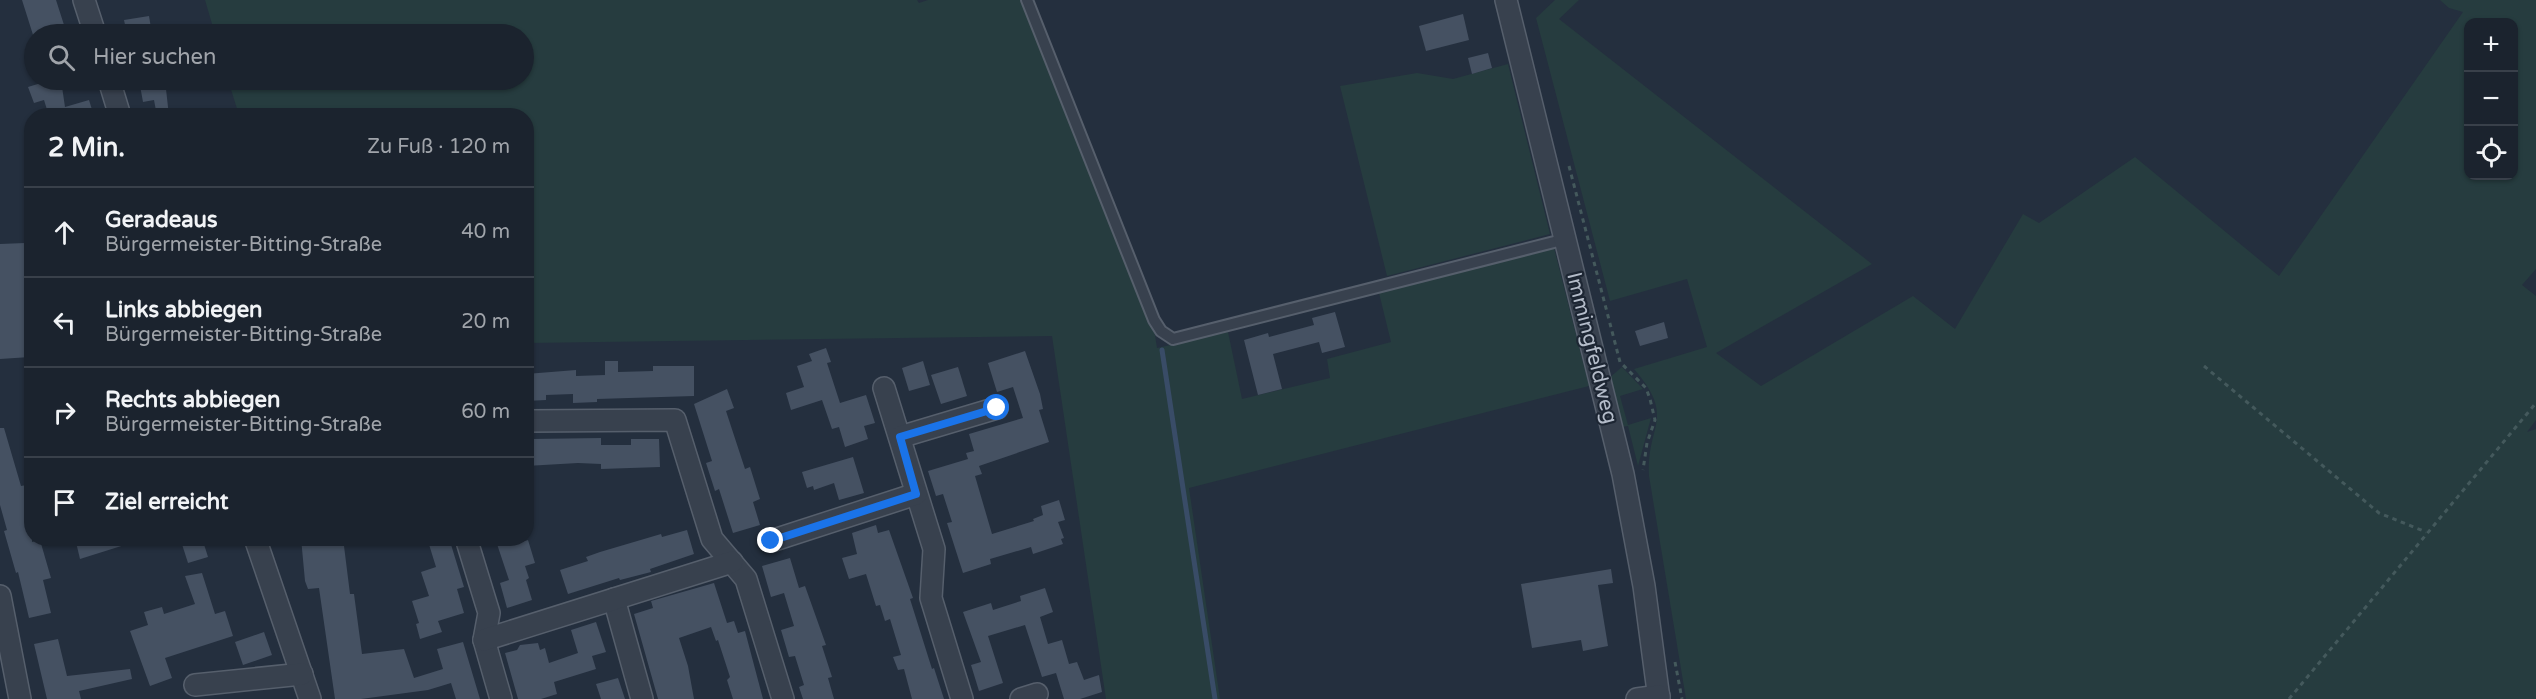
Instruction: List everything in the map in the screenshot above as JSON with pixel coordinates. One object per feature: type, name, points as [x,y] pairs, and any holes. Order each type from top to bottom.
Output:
[{"type":"street","points":[[84,0],[92,24]]},
{"type":"street","name":"Immingfeldweg","points":[[1506,0],[1623,474],[1644,586],[1659,698]]},
{"type":"street","points":[[112,90],[118,108]]},
{"type":"street","points":[[884,388],[934,549],[931,598],[962,699]]},
{"type":"street","points":[[900,437],[997,408]]},
{"type":"street","points":[[534,421],[675,420],[712,539],[746,579],[783,699]]},
{"type":"street","points":[[771,541],[916,494]]},
{"type":"street","points":[[258,546],[310,699]]},
{"type":"street","points":[[468,546],[489,613],[484,640],[501,699]]},
{"type":"street","points":[[484,640],[732,562]]},
{"type":"street","points":[[0,596],[13,696]]},
{"type":"street","points":[[614,599],[642,699]]},
{"type":"street","points":[[195,686],[302,674]]},
{"type":"street","points":[[1637,699],[1659,698]]},
{"type":"lane","points":[[1027,0],[1154,320],[1161,331],[1173,339],[1566,239]]},
{"type":"path","points":[[2204,366],[2379,513],[2426,532]]},
{"type":"path","points":[[2289,699],[2426,532],[2536,403]]},
{"type":"green space","points":[[205,0],[917,0],[919,3],[928,0],[1020,0],[1155,335],[1157,348],[1228,332],[1242,399],[1330,378],[1327,359],[1391,342],[1379,293],[1554,248],[1589,386],[1189,488],[1220,699],[1106,699],[1052,336],[534,343],[534,108],[237,108],[231,90],[534,90],[534,24],[212,24]]},
{"type":"green space","points":[[1555,0],[1579,0],[1559,19],[1872,264],[1716,353],[1761,386],[1913,296],[1955,329],[2023,214],[2039,223],[2135,157],[2279,276],[2463,12],[2449,8],[2440,0],[2536,0],[2536,269],[2522,285],[2536,296],[2536,420],[2527,432],[2536,429],[2536,699],[1686,699],[1649,476],[1649,459],[1657,411],[1647,386],[1634,369],[1707,347],[1687,279],[1610,301],[1536,18]]},
{"type":"green space","points":[[1508,64],[1550,234],[1387,276],[1340,86],[1417,73],[1453,79]]},
{"type":"green space","points":[[1622,367],[1643,389],[1620,396],[1628,425],[1651,418],[1638,466],[1628,426],[1621,427],[1608,379]]},
{"type":"building","points":[[22,0],[56,0],[64,24],[30,24]]},
{"type":"building","points":[[1463,14],[1469,40],[1426,51],[1419,26]]},
{"type":"building","points":[[149,16],[150,24],[125,24],[124,20]]},
{"type":"building","points":[[1488,53],[1492,68],[1472,74],[1468,58]]},
{"type":"building","points":[[29,90],[62,90],[65,107],[89,100],[92,108],[46,108],[44,100],[34,103]]},
{"type":"building","points":[[141,90],[166,90],[168,108],[156,108],[154,100],[143,102]]},
{"type":"building","points":[[24,243],[24,357],[0,359],[0,244]]},
{"type":"building","points":[[1335,312],[1345,347],[1322,353],[1319,342],[1273,354],[1282,389],[1258,395],[1244,340],[1268,333],[1269,337],[1314,325],[1312,318]]},
{"type":"building","points":[[1664,322],[1668,338],[1640,346],[1635,331]]},
{"type":"building","points":[[826,348],[831,362],[827,363],[840,403],[866,395],[875,423],[864,426],[868,439],[845,447],[839,427],[832,429],[822,400],[791,410],[786,393],[804,387],[797,366],[812,361],[809,354]]},
{"type":"building","points":[[1025,351],[1040,394],[1043,409],[1039,410],[1049,442],[979,466],[982,474],[975,476],[992,534],[1034,521],[1033,519],[1043,515],[1041,506],[1059,500],[1065,520],[1058,522],[1064,538],[1061,539],[1063,544],[1033,554],[1031,547],[990,559],[991,564],[963,573],[947,523],[952,522],[943,494],[936,496],[928,471],[968,459],[966,453],[974,451],[969,434],[1023,418],[1013,387],[997,392],[988,363]]},
{"type":"building","points":[[605,361],[618,361],[618,372],[653,371],[653,366],[694,366],[694,396],[597,399],[597,402],[573,403],[573,394],[546,395],[546,400],[534,401],[534,373],[576,370],[576,376],[605,375]]},
{"type":"building","points":[[923,361],[930,385],[909,391],[902,368]]},
{"type":"building","points":[[958,367],[967,396],[941,404],[931,375]]},
{"type":"building","points":[[727,389],[734,408],[726,411],[745,469],[750,467],[760,499],[753,502],[760,525],[733,533],[719,489],[715,491],[706,463],[712,461],[694,404]]},
{"type":"building","points":[[0,428],[4,428],[21,486],[24,485],[24,546],[42,546],[51,578],[43,580],[51,613],[29,618],[18,572],[16,573],[4,531],[7,530],[0,505]]},
{"type":"building","points":[[601,438],[601,445],[631,445],[631,439],[659,439],[660,467],[601,469],[601,464],[578,463],[534,466],[534,439]]},
{"type":"building","points":[[853,457],[864,493],[839,500],[834,483],[814,490],[813,486],[807,488],[802,472]]},
{"type":"building","points":[[876,525],[878,533],[889,530],[913,598],[910,599],[932,669],[934,668],[944,699],[912,699],[904,669],[898,670],[893,657],[901,655],[890,619],[885,621],[880,605],[876,606],[866,574],[849,579],[842,558],[857,554],[852,533]]},
{"type":"building","points":[[687,530],[694,554],[650,569],[651,572],[620,580],[619,578],[568,594],[560,570],[588,561],[586,557],[600,552],[661,534],[662,537]]},
{"type":"building","points":[[77,546],[121,546],[80,559]]},
{"type":"building","points":[[183,546],[205,546],[208,557],[188,563]]},
{"type":"building","points":[[302,546],[344,546],[350,594],[354,594],[362,654],[404,649],[414,678],[443,669],[437,649],[463,642],[480,699],[456,699],[451,683],[428,690],[361,699],[335,699],[319,588],[308,589],[305,581]]},
{"type":"building","points":[[429,546],[451,546],[464,587],[457,589],[464,613],[438,621],[442,632],[420,639],[416,624],[419,623],[412,601],[429,596],[421,572],[436,567]]},
{"type":"building","points":[[498,546],[530,546],[535,563],[525,566],[529,578],[526,580],[532,600],[507,608],[500,583],[509,580]]},
{"type":"building","points":[[790,558],[799,588],[805,586],[826,645],[822,646],[832,677],[828,678],[834,699],[803,699],[799,687],[804,685],[795,656],[789,657],[781,630],[794,626],[784,593],[771,597],[762,566]]},
{"type":"building","points":[[1611,569],[1613,583],[1598,585],[1608,646],[1583,651],[1581,640],[1532,648],[1521,584]]},
{"type":"building","points":[[202,573],[215,614],[225,611],[233,636],[165,658],[172,678],[150,686],[130,631],[148,625],[144,612],[162,607],[164,614],[195,604],[185,576]]},
{"type":"building","points":[[714,583],[727,623],[734,621],[738,633],[745,631],[763,699],[733,699],[727,680],[730,677],[718,640],[716,641],[711,627],[679,638],[688,666],[694,699],[658,699],[634,614],[653,608],[651,601]]},
{"type":"building","points":[[1045,588],[1053,612],[1040,617],[1048,644],[1062,640],[1069,664],[1077,662],[1084,680],[1099,675],[1102,692],[1080,699],[1064,699],[1056,673],[1042,677],[1025,625],[988,636],[1003,683],[979,691],[971,665],[981,662],[963,612],[991,603],[993,610],[1021,601],[1020,596]]},
{"type":"building","points":[[596,622],[606,652],[592,656],[596,669],[554,682],[557,694],[541,699],[518,699],[505,653],[517,650],[520,645],[538,643],[540,650],[545,648],[549,663],[578,653],[571,630]]},
{"type":"building","points":[[264,632],[272,655],[243,665],[235,642]]},
{"type":"building","points":[[58,639],[67,676],[130,669],[132,679],[79,691],[81,699],[47,699],[34,644]]},
{"type":"building","points":[[618,678],[625,699],[601,699],[596,684]]},
{"type":"waterway","points":[[1162,350],[1215,699]]},
{"type":"route","points":[[771,541],[916,494],[900,437],[997,408]]}]
